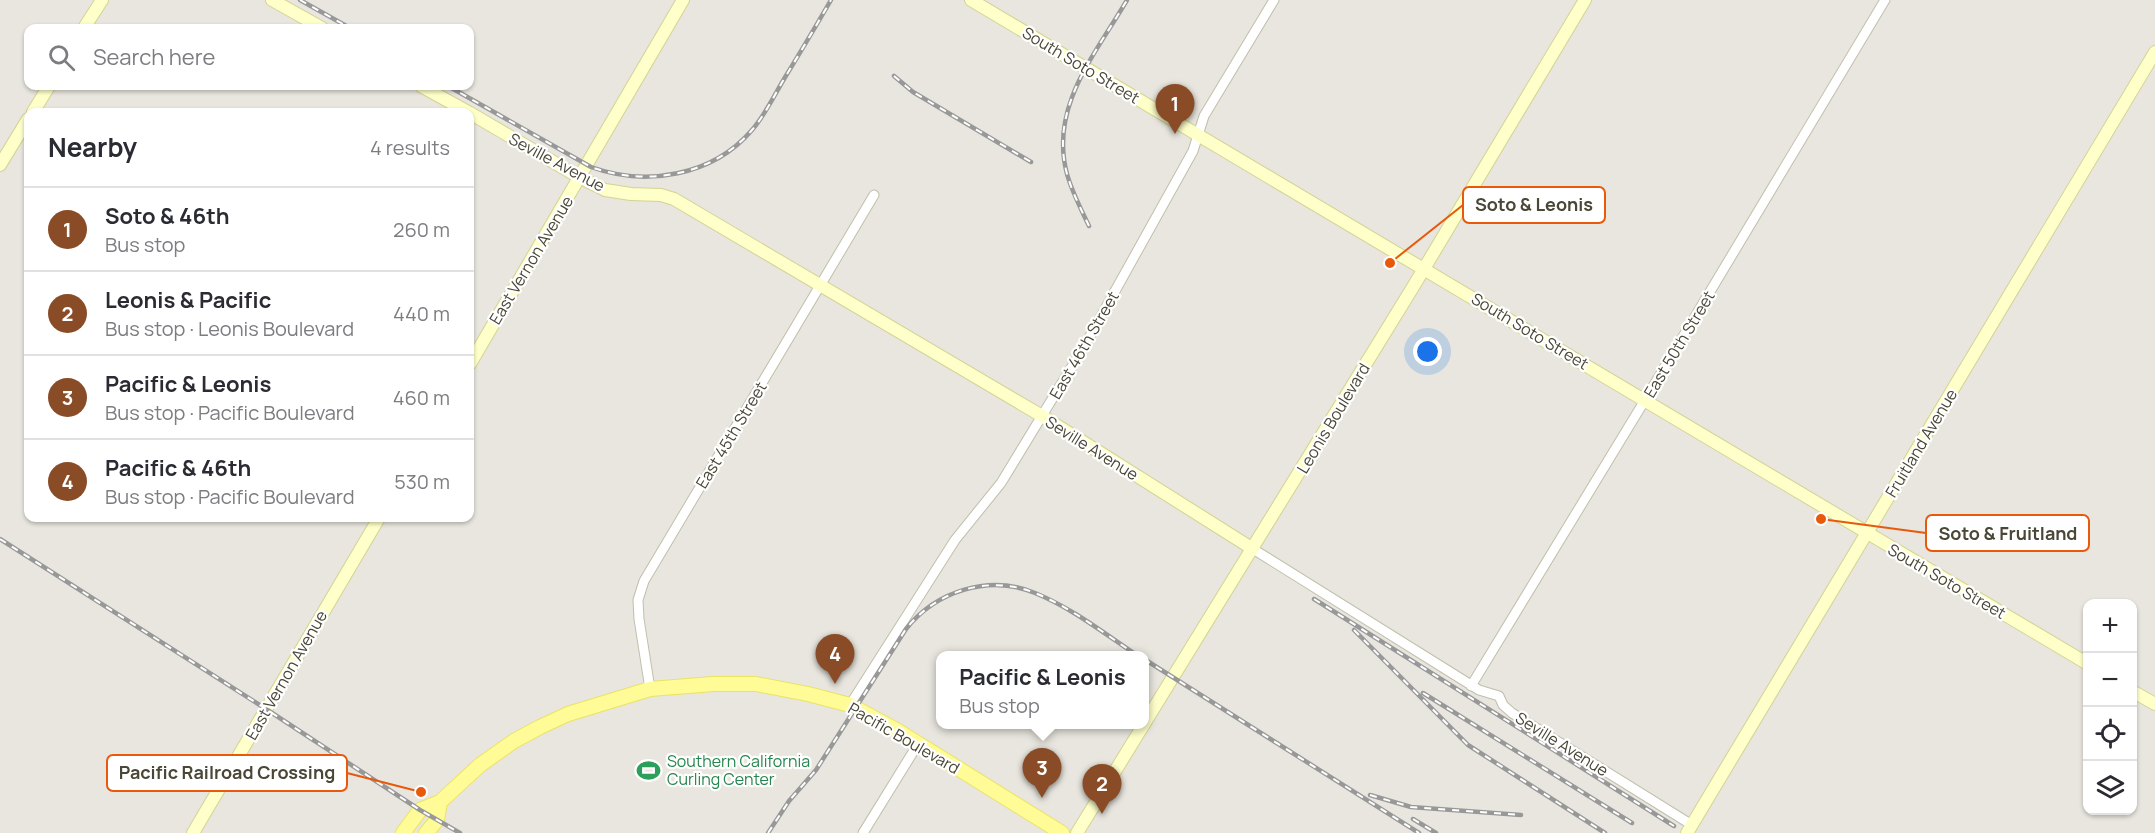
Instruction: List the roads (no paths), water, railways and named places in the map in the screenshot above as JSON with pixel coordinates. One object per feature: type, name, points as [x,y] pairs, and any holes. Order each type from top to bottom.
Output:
[{"type":"main road","name":"Pacific Boulevard","points":[[403,833],[420,810],[440,802],[480,765],[514,741],[540,727],[568,714],[650,689],[713,684],[756,684],[850,705],[1062,833]]},
{"type":"main road","name":"Pacific Boulevard","points":[[426,833],[437,820],[440,802]]},
{"type":"street","points":[[87,24],[102,0]]},
{"type":"street","points":[[273,0],[315,24]]},
{"type":"street","name":"East Vernon Avenue","points":[[474,356],[683,0]]},
{"type":"street","name":"East 46th Street","points":[[850,705],[954,540],[1001,483],[1085,345],[1193,151],[1204,116],[1274,0]]},
{"type":"street","name":"Leonis Boulevard","points":[[1149,717],[1424,269],[1585,0]]},
{"type":"street","name":"East 50th Street","points":[[1471,686],[1885,0]]},
{"type":"street","name":"South Soto Street","points":[[976,1],[1867,534],[2083,660]]},
{"type":"street","name":"Fruitland Avenue","points":[[1690,829],[2155,52]]},
{"type":"street","points":[[35,108],[47,90]]},
{"type":"street","name":"Seville Avenue","points":[[428,90],[460,108]]},
{"type":"street","name":"Seville Avenue","points":[[474,116],[579,177],[610,191],[674,199],[1042,416],[1471,686],[1499,696],[1503,705],[1512,713],[1690,829]]},
{"type":"street","points":[[0,165],[24,126]]},
{"type":"street","name":"East 45th Street","points":[[650,689],[639,619],[638,600],[644,582],[874,195]]},
{"type":"street","name":"East Vernon Avenue","points":[[193,833],[377,522]]},
{"type":"street","points":[[2137,693],[2155,704]]},
{"type":"street","name":"Leonis Boulevard","points":[[1077,833],[1141,729]]},
{"type":"street","points":[[863,833],[918,744]]},
{"type":"railway","points":[[300,0],[343,24]]},
{"type":"railway","points":[[455,90],[591,167],[634,176],[678,173],[718,158],[736,146],[752,130],[831,0]]},
{"type":"railway","points":[[1089,226],[1067,174],[1063,150],[1064,126],[1078,82],[1127,0]]},
{"type":"railway","points":[[894,76],[913,92],[1031,162]]},
{"type":"railway","points":[[0,539],[420,810],[460,833]]},
{"type":"railway","points":[[768,833],[789,801],[816,770],[906,629],[918,616],[948,596],[982,586],[1000,585],[1035,593],[1075,614],[1130,651]]},
{"type":"railway","points":[[1314,599],[1674,826]]},
{"type":"railway","points":[[1354,630],[1468,745],[1605,833]]},
{"type":"railway","points":[[1149,662],[1419,833]]},
{"type":"railway","points":[[1423,693],[1632,823]]},
{"type":"railway","points":[[1370,795],[1411,807],[1521,815]]},
{"type":"railway","points":[[1413,819],[1436,833]]},
{"type":"place","name":"Soto & 46th","points":[[1175,134]]},
{"type":"place","name":"Soto & Leonis","points":[[1390,263]]},
{"type":"place","name":"Soto & Fruitland","points":[[1821,519]]},
{"type":"place","name":"Pacific & 46th","points":[[835,684]]},
{"type":"place","name":"Southern California Curling Center","points":[[649,770]]},
{"type":"place","name":"Pacific Railroad Crossing","points":[[421,792]]},
{"type":"place","name":"Pacific & Leonis","points":[[1042,798]]},
{"type":"place","name":"Leonis & Pacific","points":[[1102,814]]}]
